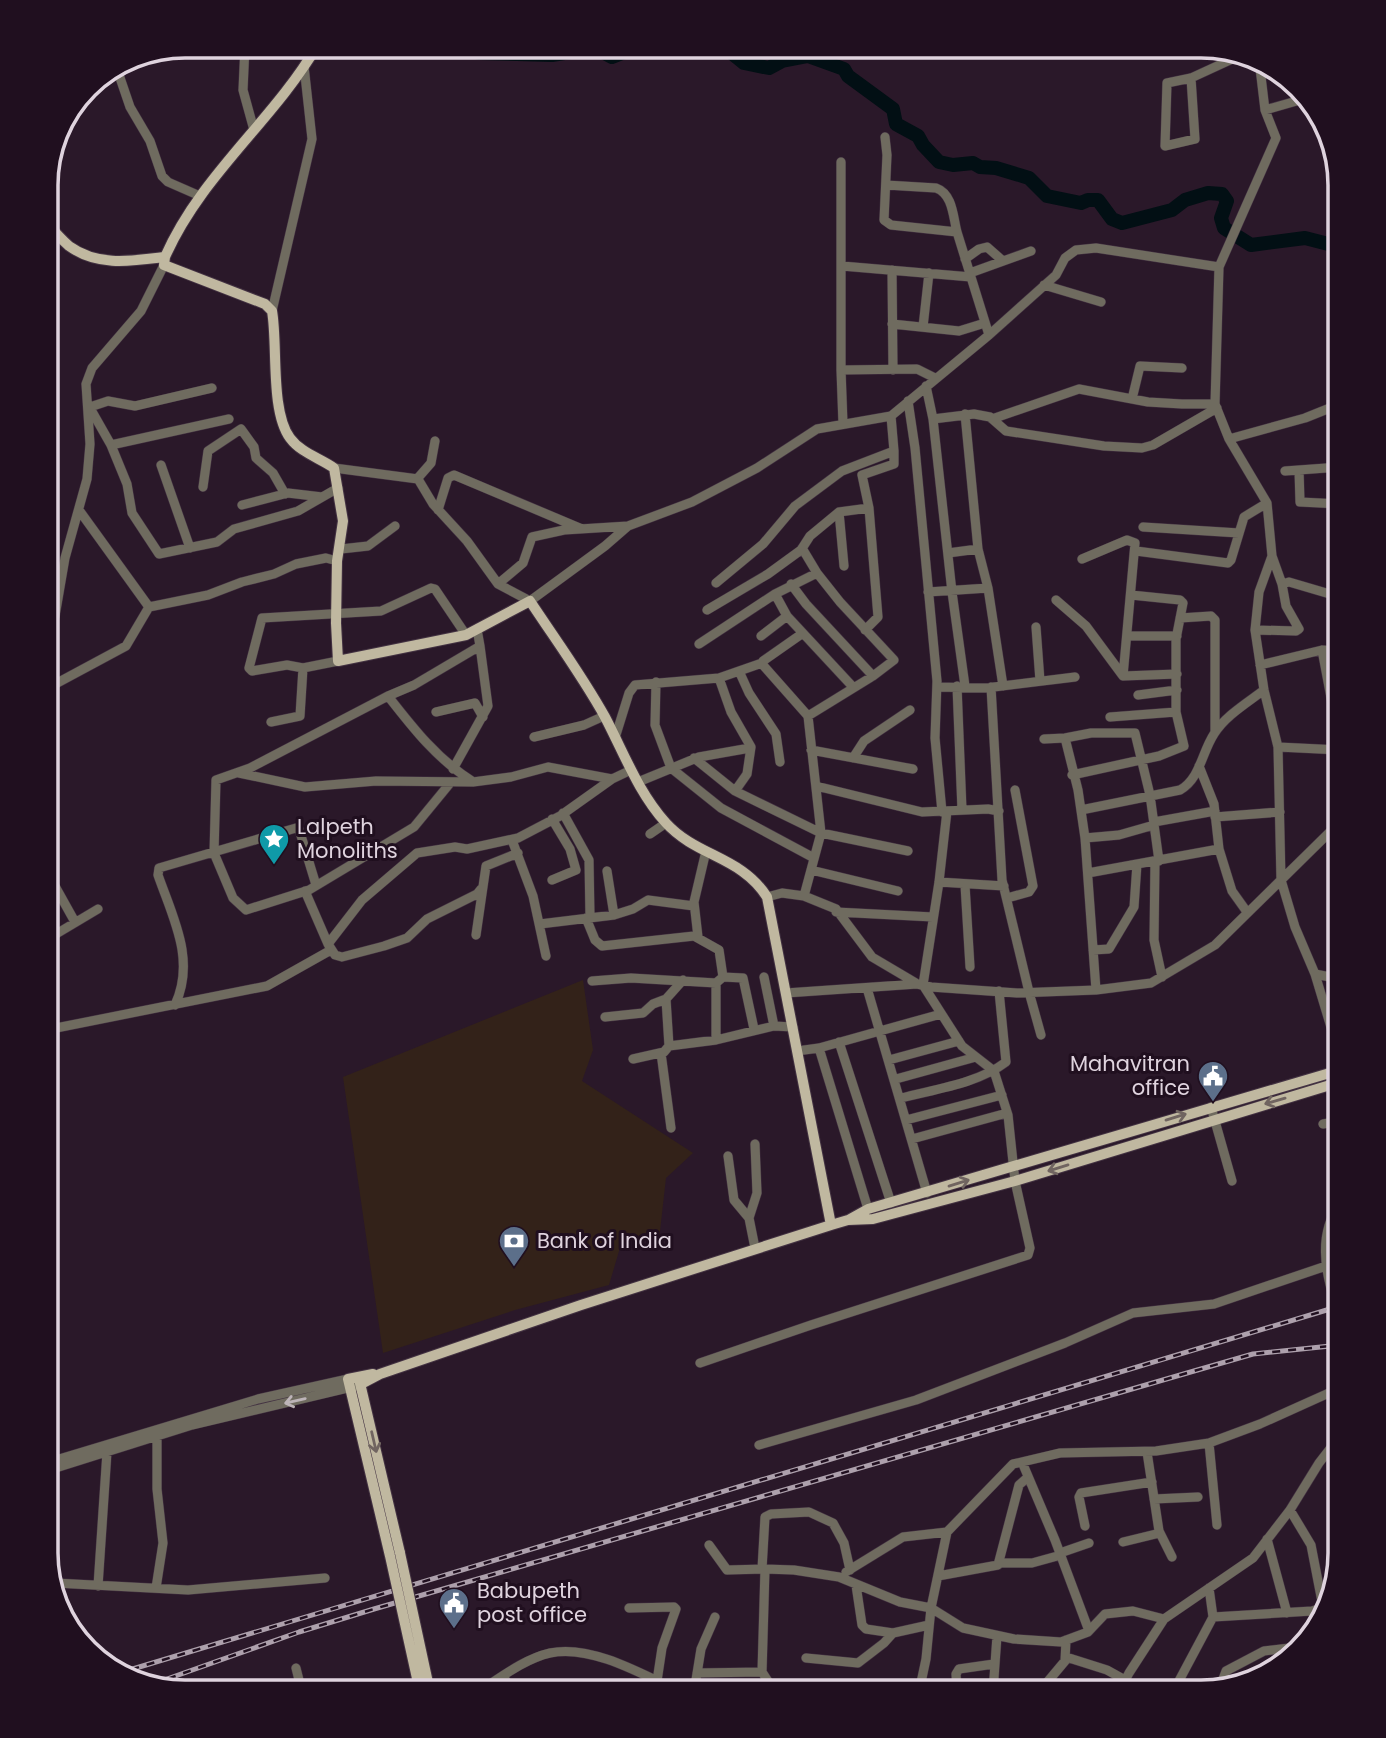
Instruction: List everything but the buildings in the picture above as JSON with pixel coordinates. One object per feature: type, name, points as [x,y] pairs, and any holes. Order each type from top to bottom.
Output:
[{"type":"main road","points":[[165,261],[210,180],[254,130],[309,58]]},
{"type":"main road","points":[[58,234],[69,245],[96,258],[165,261],[265,304],[272,311],[283,426],[291,439],[308,454],[334,468],[338,488],[343,520],[341,549],[337,561],[338,662],[466,635],[530,601],[604,716],[631,770],[666,823],[680,836],[738,866],[758,881],[768,897],[831,1225]]},
{"type":"main road","points":[[427,1680],[355,1382],[755,1248],[848,1220],[868,1209],[1328,1073]]},
{"type":"main road","points":[[848,1220],[873,1219],[1015,1181],[1328,1086]]},
{"type":"main road","points":[[395,1555],[418,1680]]},
{"type":"street","points":[[244,58],[243,90],[254,130]]},
{"type":"street","points":[[1191,78],[1195,139],[1165,146],[1167,83],[1191,78],[1229,61]]},
{"type":"street","points":[[272,311],[312,138],[304,66]]},
{"type":"street","points":[[1255,631],[1299,629],[1286,606],[1272,556],[1267,503],[1229,439],[1216,406],[1219,267],[1276,138],[1265,110],[1261,73]]},
{"type":"street","points":[[119,76],[130,107],[150,141],[162,176],[200,196]]},
{"type":"street","points":[[1265,110],[1296,101]]},
{"type":"street","points":[[885,137],[884,215],[887,223],[957,232]]},
{"type":"street","points":[[841,162],[841,370],[844,424]]},
{"type":"street","points":[[886,185],[936,188],[944,191],[989,335]]},
{"type":"street","points":[[965,258],[987,247],[1003,261]]},
{"type":"street","points":[[498,584],[523,563],[532,537],[582,529],[628,526],[692,502],[757,468],[817,429],[891,416],[1056,275],[1065,258],[1076,250],[1096,248],[1219,267]]},
{"type":"street","points":[[842,266],[970,275],[1031,251]]},
{"type":"street","points":[[58,599],[65,558],[90,460],[86,384],[92,368],[141,311],[153,291],[165,261]]},
{"type":"street","points":[[892,270],[893,370]]},
{"type":"street","points":[[923,327],[929,273]]},
{"type":"street","points":[[1044,285],[1101,302]]},
{"type":"street","points":[[892,324],[962,331],[985,323]]},
{"type":"street","points":[[1132,399],[1140,366],[1182,368]]},
{"type":"street","points":[[841,370],[920,369],[934,379]]},
{"type":"street","points":[[926,386],[933,419],[961,686],[962,810]]},
{"type":"street","points":[[89,405],[108,401],[135,406],[212,388]]},
{"type":"street","points":[[933,419],[965,414],[992,419],[1079,389],[1132,399],[1216,406]]},
{"type":"street","points":[[908,401],[915,448],[937,687],[935,738],[944,811],[939,883],[920,984]]},
{"type":"street","points":[[89,405],[111,445],[127,484],[132,513],[157,552],[161,554],[220,541],[236,528],[298,511],[338,488]]},
{"type":"street","points":[[992,419],[1006,432],[1104,446],[1142,447],[1151,446],[1216,406]]},
{"type":"street","points":[[1229,439],[1328,409]]},
{"type":"street","points":[[965,414],[978,549],[988,588],[1003,686]]},
{"type":"street","points":[[865,630],[878,617],[869,508],[862,475],[894,464],[891,416]]},
{"type":"street","points":[[111,445],[229,419]]},
{"type":"street","points":[[203,486],[208,451],[241,429],[254,447],[256,458],[274,475],[285,494]]},
{"type":"street","points":[[417,479],[430,466],[435,441]]},
{"type":"street","points":[[716,583],[761,546],[793,507],[842,471],[894,451]]},
{"type":"street","points":[[161,465],[190,548]]},
{"type":"street","points":[[334,468],[417,479],[438,510],[467,541],[498,584],[530,601],[628,526]]},
{"type":"street","points":[[1285,471],[1328,468]]},
{"type":"street","points":[[1299,470],[1300,502],[1328,503]]},
{"type":"street","points":[[438,510],[447,478],[454,475],[582,529]]},
{"type":"street","points":[[242,505],[285,494],[322,497]]},
{"type":"street","points":[[1136,551],[1228,563],[1246,514],[1267,503]]},
{"type":"street","points":[[707,610],[768,574],[802,548],[810,536],[839,512],[869,508]]},
{"type":"street","points":[[79,510],[149,607]]},
{"type":"street","points":[[839,512],[844,566]]},
{"type":"street","points":[[341,549],[368,546],[395,526]]},
{"type":"street","points":[[1143,527],[1240,533]]},
{"type":"street","points":[[1082,559],[1127,540],[1135,543],[1123,676]]},
{"type":"street","points":[[802,548],[817,573],[894,660],[808,716]]},
{"type":"street","points":[[948,553],[978,549]]},
{"type":"street","points":[[1272,556],[1259,592],[1255,631],[1264,690],[1279,747],[1281,880],[1328,1017]]},
{"type":"street","points":[[58,684],[126,646],[149,607],[208,595],[274,574],[296,564],[326,558],[337,561]]},
{"type":"street","points":[[699,644],[790,584],[817,573]]},
{"type":"street","points":[[1282,584],[1289,582],[1328,595]]},
{"type":"street","points":[[790,584],[873,676]]},
{"type":"street","points":[[338,662],[303,668],[287,665],[250,669],[262,618],[381,611],[433,588],[466,635]]},
{"type":"street","points":[[928,592],[988,588]]},
{"type":"street","points":[[775,594],[787,616],[853,687]]},
{"type":"street","points":[[1072,775],[1141,761],[1184,747],[1176,712],[1177,636],[1183,605],[1180,600],[1131,595]]},
{"type":"street","points":[[1056,600],[1086,626],[1123,676]]},
{"type":"street","points":[[761,636],[787,616]]},
{"type":"street","points":[[1180,618],[1211,616],[1215,620],[1215,732]]},
{"type":"street","points":[[1036,627],[1040,681]]},
{"type":"street","points":[[453,769],[488,706],[477,629]]},
{"type":"street","points":[[615,738],[632,688],[639,683],[719,678],[762,663],[803,633]]},
{"type":"street","points":[[1127,636],[1177,636]]},
{"type":"street","points":[[451,782],[418,825],[305,891],[246,910],[233,898],[215,850],[216,780],[250,768],[414,685],[480,646]]},
{"type":"street","points":[[1322,650],[1328,672]]},
{"type":"street","points":[[1260,666],[1328,650]]},
{"type":"street","points":[[762,663],[808,716],[821,834],[804,896]]},
{"type":"street","points":[[271,722],[300,716],[303,668]]},
{"type":"street","points":[[739,671],[776,734],[780,762]]},
{"type":"street","points":[[1123,676],[1177,674]]},
{"type":"street","points":[[937,687],[991,687],[1075,677]]},
{"type":"street","points":[[719,678],[731,712],[749,741],[750,748],[746,776],[735,792]]},
{"type":"street","points":[[656,682],[656,725],[671,768],[721,808],[814,858]]},
{"type":"street","points":[[991,687],[1004,886],[1041,1035]]},
{"type":"street","points":[[1138,695],[1177,690]]},
{"type":"street","points":[[1081,810],[1180,790],[1189,785],[1215,732],[1234,712],[1264,690]]},
{"type":"street","points":[[388,696],[425,743],[453,769],[473,782]]},
{"type":"street","points":[[436,712],[475,703],[483,717]]},
{"type":"street","points":[[853,758],[864,741],[910,710]]},
{"type":"street","points":[[1110,717],[1176,712]]},
{"type":"street","points":[[534,737],[584,725],[604,716]]},
{"type":"street","points":[[1044,739],[1092,733],[1134,732],[1150,795],[1154,824],[1157,861],[1154,940],[1162,976]]},
{"type":"street","points":[[1065,738],[1085,838],[1096,990]]},
{"type":"street","points":[[1279,747],[1328,749]]},
{"type":"street","points":[[638,782],[694,758],[750,748]]},
{"type":"street","points":[[811,750],[913,769]]},
{"type":"street","points":[[694,758],[735,792],[821,834],[908,851]]},
{"type":"street","points":[[1199,766],[1215,814],[1219,849],[1232,891],[1247,912]]},
{"type":"street","points":[[238,773],[305,787],[376,781],[473,782],[507,778],[548,767],[612,779]]},
{"type":"street","points":[[58,1028],[272,984],[330,947],[362,900],[414,855],[455,847],[467,849],[515,839],[563,813],[612,779],[631,770]]},
{"type":"street","points":[[816,786],[922,812],[988,809],[999,811]]},
{"type":"street","points":[[1007,898],[1029,892],[1032,886],[1015,790]]},
{"type":"street","points":[[1085,838],[1119,835],[1154,824],[1215,814],[1280,812]]},
{"type":"street","points":[[563,813],[589,860],[587,918],[595,940],[602,946],[698,937],[719,950],[716,1040]]},
{"type":"street","points":[[552,819],[570,849],[576,870],[552,880]]},
{"type":"street","points":[[650,834],[666,823]]},
{"type":"street","points":[[175,1005],[183,987],[183,949],[158,871],[163,866],[298,828],[316,885]]},
{"type":"street","points":[[786,993],[920,984],[999,992],[1029,992],[1096,990],[1151,984],[1215,945],[1328,834]]},
{"type":"street","points":[[515,839],[540,924],[546,956]]},
{"type":"street","points":[[1088,873],[1219,849]]},
{"type":"street","points":[[698,937],[695,906],[706,851]]},
{"type":"street","points":[[475,935],[481,889],[488,864],[518,853]]},
{"type":"street","points":[[1093,950],[1109,949],[1133,909],[1137,864]]},
{"type":"street","points":[[811,870],[898,891]]},
{"type":"street","points":[[607,872],[614,915]]},
{"type":"street","points":[[939,883],[1004,886]]},
{"type":"street","points":[[965,885],[970,967]]},
{"type":"street","points":[[305,891],[330,947],[335,955],[342,957],[384,947],[407,938],[427,919],[477,894],[481,889]]},
{"type":"street","points":[[58,892],[75,922]]},
{"type":"street","points":[[700,1363],[1026,1257],[1030,1248],[1015,1181],[1007,1113],[994,1071],[959,1041],[920,984],[872,957],[836,909],[804,896],[782,893],[768,897]]},
{"type":"street","points":[[540,924],[614,915],[652,900],[695,906]]},
{"type":"street","points":[[58,933],[98,909]]},
{"type":"street","points":[[836,912],[933,917]]},
{"type":"street","points":[[1315,974],[1328,977]]},
{"type":"street","points":[[764,977],[774,1026]]},
{"type":"street","points":[[593,981],[631,978],[743,978],[754,1030]]},
{"type":"street","points":[[605,1017],[643,1013],[653,1004],[666,999],[683,980]]},
{"type":"street","points":[[867,988],[927,1193]]},
{"type":"street","points":[[901,1098],[994,1071],[1007,1059],[999,992]]},
{"type":"street","points":[[666,999],[669,1046]]},
{"type":"street","points":[[797,1051],[818,1048],[941,1014]]},
{"type":"street","points":[[634,1059],[661,1053],[669,1046],[716,1040],[774,1026],[793,1027]]},
{"type":"street","points":[[888,1060],[959,1041]]},
{"type":"street","points":[[839,1042],[891,1203]]},
{"type":"street","points":[[818,1048],[868,1209]]},
{"type":"street","points":[[661,1053],[671,1128]]},
{"type":"street","points":[[895,1079],[976,1057]]},
{"type":"street","points":[[906,1120],[1002,1095]]},
{"type":"street","points":[[1211,1107],[1231,1181]]},
{"type":"street","points":[[912,1139],[1007,1113]]},
{"type":"street","points":[[1323,1124],[1328,1123]]},
{"type":"street","points":[[755,1144],[757,1193],[749,1218],[755,1248]]},
{"type":"street","points":[[728,1156],[735,1203],[749,1218]]},
{"type":"street","points":[[1328,1231],[1328,1274]]},
{"type":"street","points":[[759,1445],[916,1401],[1065,1343],[1133,1313],[1214,1304],[1326,1266]]},
{"type":"street","points":[[58,1467],[192,1425],[355,1382]]},
{"type":"street","points":[[58,1459],[258,1398],[355,1382]]},
{"type":"street","points":[[921,1680],[931,1608],[947,1532],[1010,1466],[1060,1453],[1147,1452],[1209,1443],[1328,1393]]},
{"type":"street","points":[[156,1588],[163,1543],[156,1489],[158,1436]]},
{"type":"street","points":[[1209,1443],[1217,1525]]},
{"type":"street","points":[[98,1586],[107,1452]]},
{"type":"street","points":[[1147,1452],[1160,1533],[1172,1557]]},
{"type":"street","points":[[1066,1657],[1107,1670],[1125,1680],[1164,1619],[1253,1558],[1290,1510],[1328,1452]]},
{"type":"street","points":[[1022,1462],[1089,1631]]},
{"type":"street","points":[[938,1576],[994,1567],[999,1563],[1019,1485],[1028,1476]]},
{"type":"street","points":[[1085,1526],[1079,1497],[1081,1493],[1152,1482]]},
{"type":"street","points":[[1154,1499],[1198,1497]]},
{"type":"street","points":[[1290,1510],[1311,1545],[1322,1593]]},
{"type":"street","points":[[767,1680],[762,1672],[765,1517],[771,1514],[808,1512],[835,1525],[846,1546],[850,1570]]},
{"type":"street","points":[[839,1577],[903,1537],[947,1532]]},
{"type":"street","points":[[1123,1542],[1160,1533]]},
{"type":"street","points":[[1267,1539],[1287,1612]]},
{"type":"street","points":[[999,1563],[1032,1563],[1089,1543]]},
{"type":"street","points":[[709,1545],[727,1570],[794,1570],[839,1577],[900,1602],[931,1608],[963,1628],[1014,1639],[1066,1640],[1089,1631],[1105,1614],[1133,1611],[1164,1619]]},
{"type":"street","points":[[62,1583],[193,1590],[324,1578]]},
{"type":"street","points":[[856,1585],[862,1625],[866,1629],[892,1633],[929,1625]]},
{"type":"street","points":[[1182,1680],[1213,1617],[1209,1588]]},
{"type":"street","points":[[629,1608],[676,1609],[662,1648],[660,1680]]},
{"type":"street","points":[[1213,1617],[1315,1608]]},
{"type":"street","points":[[696,1680],[702,1646],[715,1617]]},
{"type":"street","points":[[806,1658],[858,1662],[884,1643],[892,1633]]},
{"type":"street","points":[[993,1680],[997,1636]]},
{"type":"street","points":[[1049,1680],[1063,1664],[1066,1657],[1066,1640]]},
{"type":"street","points":[[1223,1678],[1226,1671],[1264,1651],[1286,1648]]},
{"type":"street","points":[[497,1680],[530,1661],[564,1651],[625,1665],[650,1680]]},
{"type":"street","points":[[956,1680],[959,1669],[994,1664]]},
{"type":"street","points":[[296,1668],[299,1680]]},
{"type":"street","points":[[697,1673],[762,1672]]},
{"type":"street","points":[[503,1676],[506,1680]]},
{"type":"shaded area","points":[[583,980],[593,1050],[582,1081],[693,1153],[666,1178],[659,1240],[622,1241],[609,1285],[515,1310],[383,1353],[343,1077]]},
{"type":"waterway","points":[[738,58],[744,63],[769,68],[782,61],[798,58]]},
{"type":"waterway","points":[[814,58],[844,69],[848,76],[893,109],[896,124],[918,136],[939,162],[953,165],[973,163],[1029,178],[1047,196],[1081,203],[1098,200],[1112,219],[1122,223],[1172,210],[1185,200],[1208,193],[1222,194],[1227,201],[1221,218],[1224,228],[1251,245],[1305,238],[1328,244]]},
{"type":"railway","points":[[132,1669],[1328,1310]]},
{"type":"railway","points":[[167,1679],[299,1632],[374,1609],[1253,1354],[1328,1346]]},
{"type":"place","name":"Lalpeth Monoliths","points":[[274,866]]},
{"type":"place","name":"Mahavitran office","points":[[1213,1103]]},
{"type":"place","name":"Bank of India","points":[[514,1268]]},
{"type":"place","name":"Babupeth post office","points":[[454,1630]]}]
